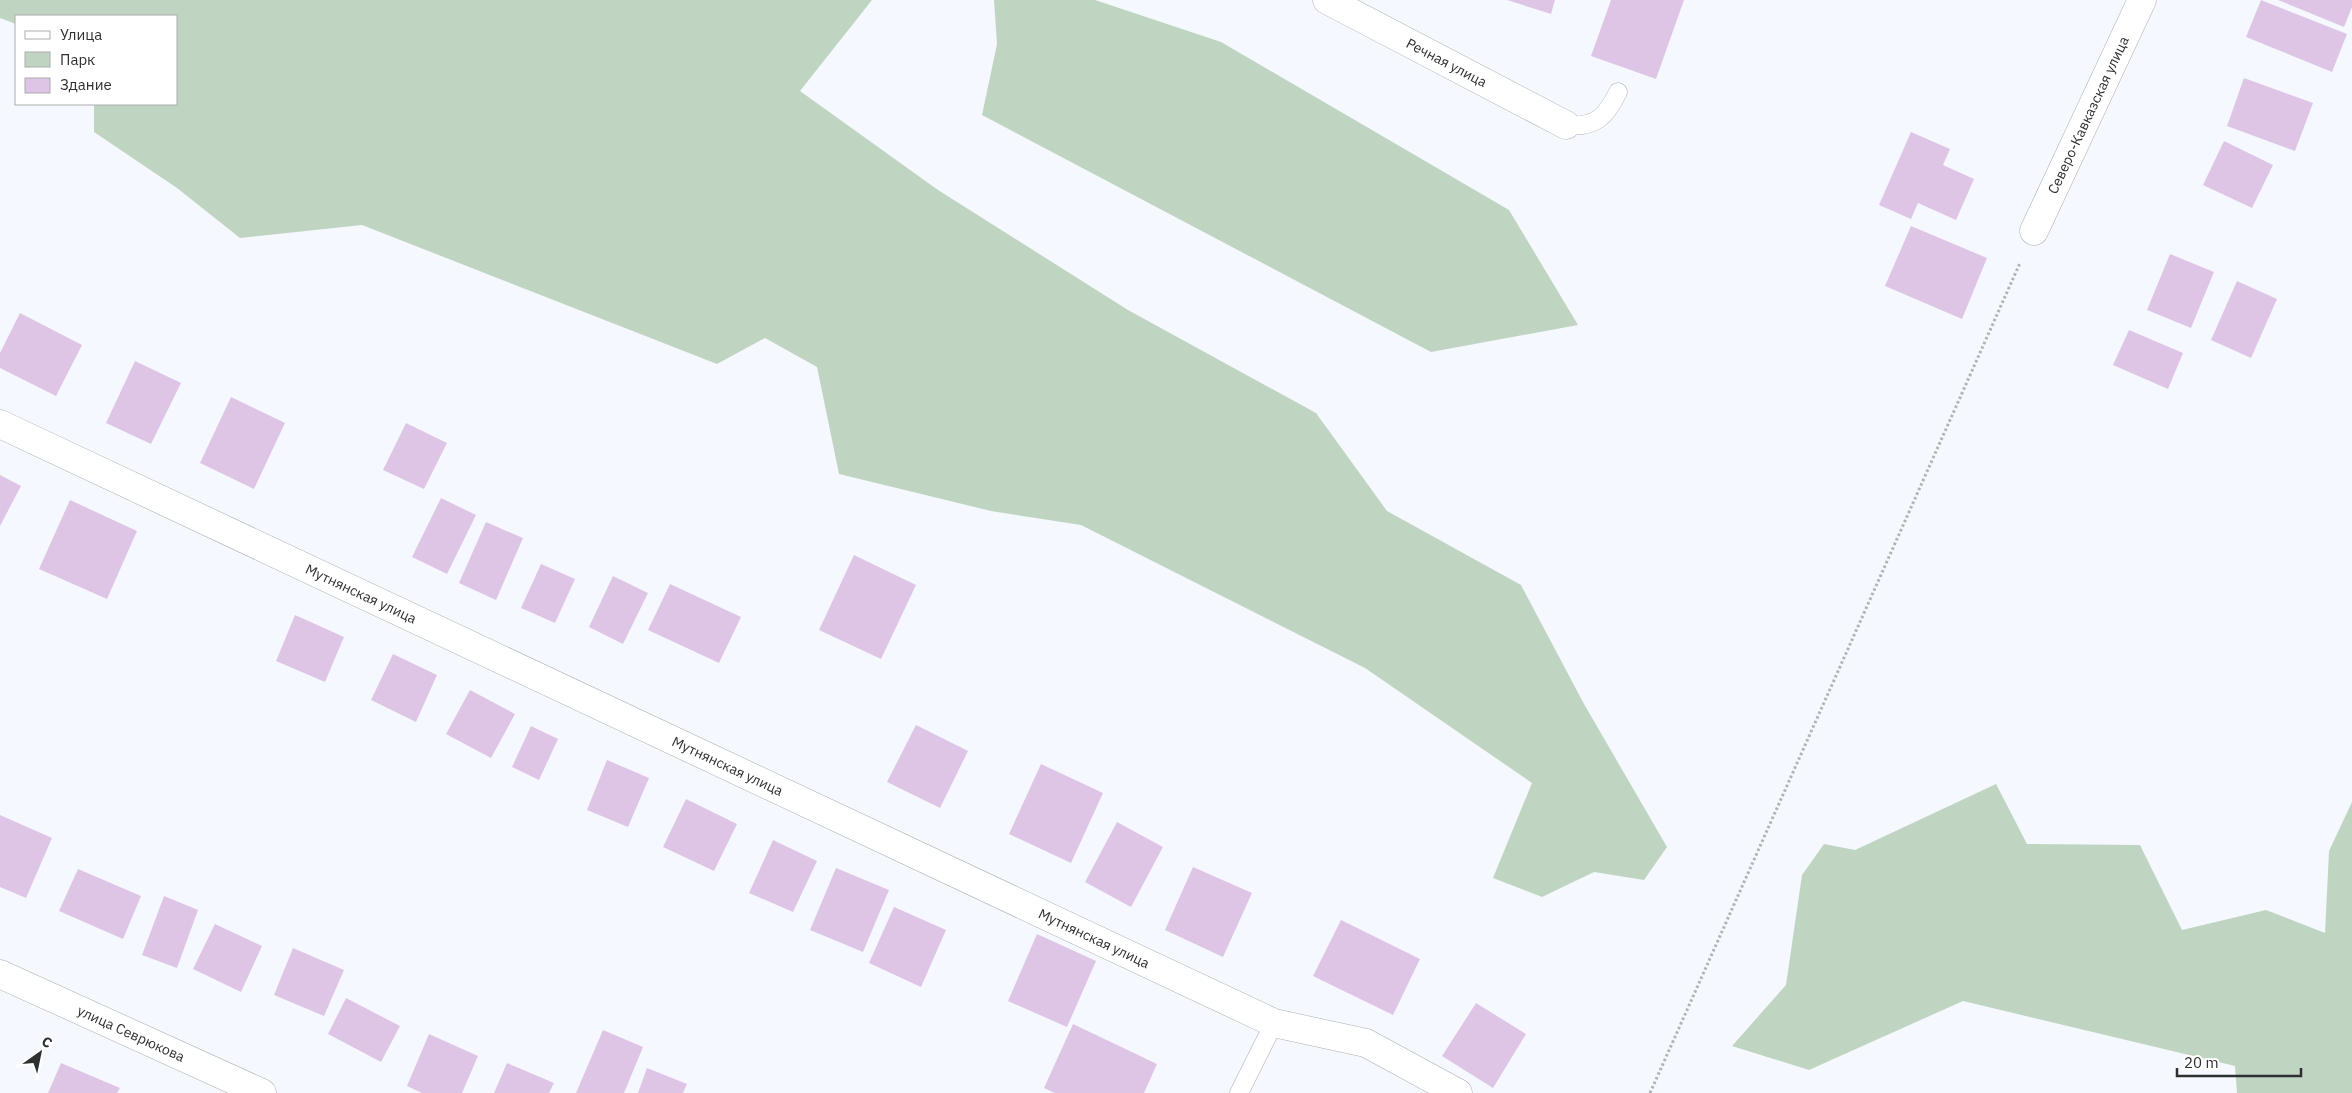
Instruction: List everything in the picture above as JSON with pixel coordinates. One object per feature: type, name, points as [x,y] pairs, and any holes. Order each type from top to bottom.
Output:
[{"type":"street","name":"Речная улица","points":[[1327,0],[1566,125]]},
{"type":"street","name":"Северо-Кавказская улица","points":[[2034,231],[2142,0]]},
{"type":"street","name":"Мутнянская улица","points":[[0,424],[1274,1023],[1366,1043],[1458,1093]]},
{"type":"street","name":"улица Севрюкова","points":[[0,974],[262,1093]]},
{"type":"lane","points":[[1566,125],[1581,127],[1597,121],[1609,112],[1618,92]]},
{"type":"lane","points":[[1239,1093],[1274,1023]]},
{"type":"path","points":[[1650,1093],[2034,231]]},
{"type":"green space","points":[[0,0],[872,0],[800,91],[938,190],[1128,310],[1316,413],[1387,511],[1521,585],[1584,704],[1667,847],[1644,880],[1594,872],[1542,897],[1493,878],[1532,783],[1365,668],[1081,525],[991,511],[839,474],[817,367],[765,338],[717,364],[362,225],[240,238],[177,188],[94,132],[94,105],[178,105],[178,15],[15,15],[15,24],[0,18]]},
{"type":"green space","points":[[994,0],[1095,0],[1221,42],[1509,210],[1578,325],[1431,352],[982,115],[997,44]]},
{"type":"green space","points":[[1996,784],[2027,844],[2140,845],[2182,930],[2266,910],[2325,933],[2329,851],[2352,802],[2352,1093],[2237,1093],[2235,1066],[1963,1001],[1809,1070],[1732,1046],[1786,985],[1802,875],[1824,844],[1855,850]]},
{"type":"building","points":[[1507,0],[1555,0],[1551,14]]},
{"type":"building","points":[[1611,0],[1684,0],[1656,79],[1591,56]]},
{"type":"building","points":[[2261,0],[2347,34],[2332,72],[2246,37]]},
{"type":"building","points":[[2278,0],[2352,0],[2352,7],[2344,27]]},
{"type":"building","points":[[2244,78],[2313,103],[2295,151],[2227,126]]},
{"type":"building","points":[[1911,132],[1950,149],[1943,165],[1974,179],[1956,220],[1918,203],[1911,219],[1879,205]]},
{"type":"building","points":[[2224,141],[2273,165],[2252,208],[2203,185]]},
{"type":"building","points":[[1911,226],[1987,258],[1962,319],[1885,286]]},
{"type":"building","points":[[2170,254],[2214,272],[2191,328],[2147,310]]},
{"type":"building","points":[[2237,281],[2277,299],[2251,358],[2211,340]]},
{"type":"building","points":[[20,313],[82,345],[56,396],[0,368],[0,353]]},
{"type":"building","points":[[2129,330],[2183,353],[2168,389],[2113,365]]},
{"type":"building","points":[[135,361],[181,383],[151,444],[106,423]]},
{"type":"building","points":[[231,397],[285,423],[254,489],[200,463]]},
{"type":"building","points":[[406,423],[447,443],[424,489],[383,470]]},
{"type":"building","points":[[0,475],[21,486],[0,526]]},
{"type":"building","points":[[441,498],[476,515],[447,574],[412,557]]},
{"type":"building","points":[[70,500],[137,531],[107,599],[39,569]]},
{"type":"building","points":[[486,522],[523,538],[496,600],[459,583]]},
{"type":"building","points":[[854,555],[916,585],[881,659],[819,630]]},
{"type":"building","points":[[541,564],[575,579],[555,623],[521,608]]},
{"type":"building","points":[[613,576],[648,593],[623,644],[589,627]]},
{"type":"building","points":[[670,584],[741,617],[719,663],[648,630]]},
{"type":"building","points":[[295,615],[344,637],[325,682],[276,661]]},
{"type":"building","points":[[393,654],[437,675],[416,722],[371,700]]},
{"type":"building","points":[[470,690],[515,714],[491,758],[446,734]]},
{"type":"building","points":[[916,725],[968,751],[940,808],[887,782]]},
{"type":"building","points":[[531,726],[558,739],[539,780],[512,767]]},
{"type":"building","points":[[607,760],[649,778],[628,827],[587,810]]},
{"type":"building","points":[[1041,764],[1103,793],[1071,863],[1009,834]]},
{"type":"building","points":[[686,799],[737,824],[714,871],[663,847]]},
{"type":"building","points":[[0,815],[52,838],[26,898],[0,887]]},
{"type":"building","points":[[1117,822],[1163,847],[1131,907],[1085,882]]},
{"type":"building","points":[[773,840],[817,861],[793,912],[749,893]]},
{"type":"building","points":[[1193,867],[1252,893],[1223,957],[1165,930]]},
{"type":"building","points":[[836,868],[889,890],[863,952],[810,930]]},
{"type":"building","points":[[78,869],[141,896],[123,939],[59,911]]},
{"type":"building","points":[[164,896],[198,910],[177,968],[142,955]]},
{"type":"building","points":[[894,907],[946,930],[921,987],[869,963]]},
{"type":"building","points":[[1341,920],[1420,959],[1393,1015],[1313,976]]},
{"type":"building","points":[[215,924],[262,946],[241,992],[193,969]]},
{"type":"building","points":[[1037,934],[1096,961],[1067,1027],[1008,1001]]},
{"type":"building","points":[[293,948],[344,970],[324,1016],[274,995]]},
{"type":"building","points":[[346,998],[400,1026],[381,1062],[328,1034]]},
{"type":"building","points":[[1476,1003],[1526,1034],[1493,1088],[1442,1056]]},
{"type":"building","points":[[1073,1024],[1157,1064],[1144,1093],[1055,1093],[1044,1088]]},
{"type":"building","points":[[603,1030],[643,1047],[624,1093],[576,1093]]},
{"type":"building","points":[[429,1034],[478,1056],[462,1093],[422,1093],[407,1086]]},
{"type":"building","points":[[61,1063],[120,1088],[117,1093],[48,1093]]},
{"type":"building","points":[[507,1063],[554,1083],[549,1093],[494,1093]]},
{"type":"building","points":[[647,1068],[687,1084],[683,1093],[638,1093]]}]
